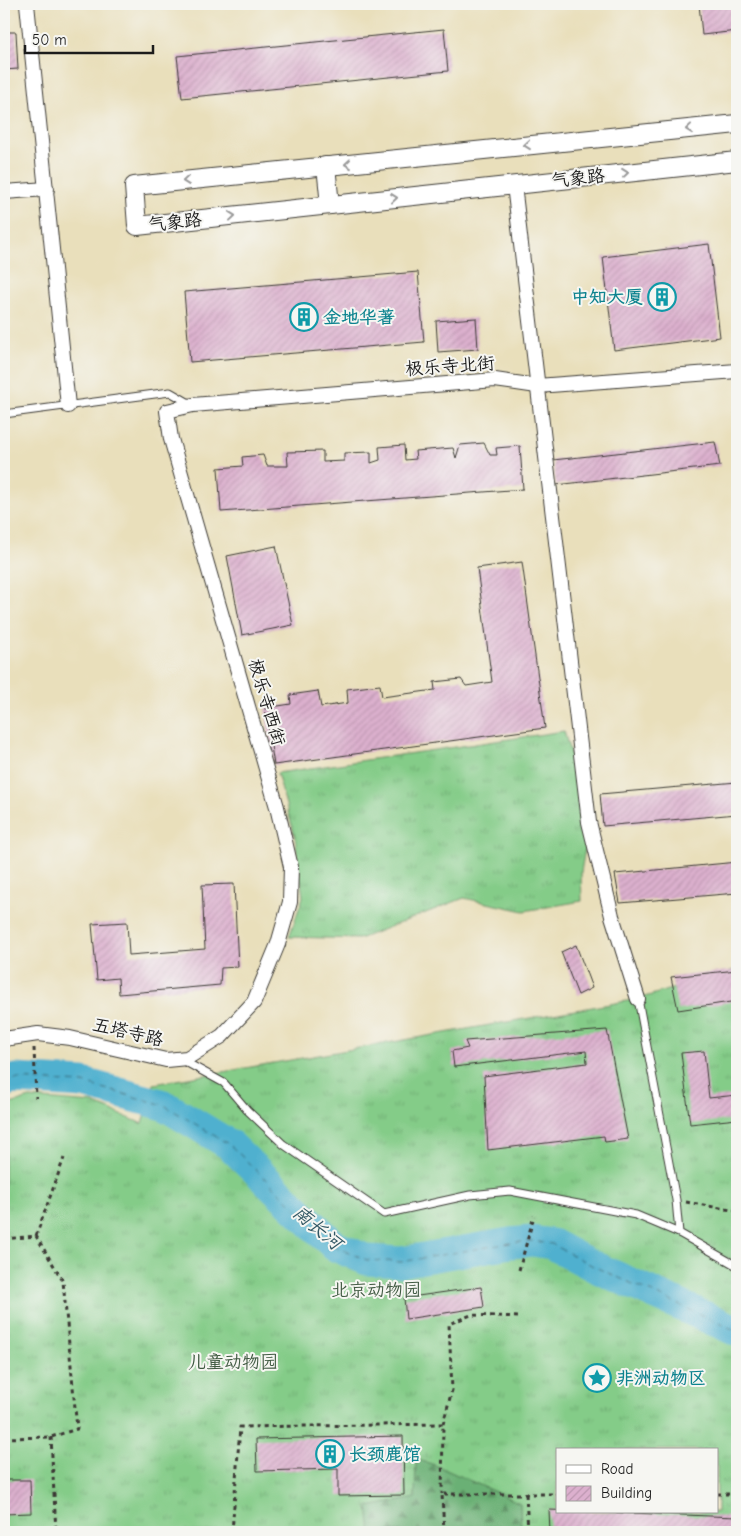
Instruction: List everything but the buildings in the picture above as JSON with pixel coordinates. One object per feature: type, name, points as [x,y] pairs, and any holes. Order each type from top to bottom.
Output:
[{"type":"street","points":[[27,4],[68,406]]},
{"type":"street","name":"气象路","points":[[737,124],[134,186],[137,226],[737,161]]},
{"type":"street","points":[[326,166],[330,205]]},
{"type":"street","points":[[514,185],[589,822],[612,916],[638,999]]},
{"type":"street","points":[[4,192],[47,189]]},
{"type":"street","name":"极乐寺北街","points":[[166,411],[193,405],[495,380],[537,386],[737,371]]},
{"type":"street","name":"极乐寺西街","points":[[166,411],[171,438],[278,806],[291,867],[290,902],[283,928],[254,1002]]},
{"type":"street","name":"五塔寺路","points":[[4,1039],[34,1035],[70,1038],[166,1060],[187,1058],[222,1036],[254,1002]]},
{"type":"lane","points":[[4,414],[170,392],[193,405]]},
{"type":"lane","points":[[638,999],[676,1200],[679,1233]]},
{"type":"lane","points":[[180,1059],[224,1083],[247,1110],[283,1144],[384,1214],[470,1195],[510,1191],[636,1215],[679,1233],[737,1266]]},
{"type":"path","points":[[34,1035],[36,1098]]},
{"type":"path","points":[[36,1236],[64,1158]]},
{"type":"path","points":[[676,1200],[737,1211]]},
{"type":"path","points":[[519,1270],[534,1216]]},
{"type":"path","points":[[4,1240],[36,1236]]},
{"type":"path","points":[[4,1438],[51,1438],[77,1429],[63,1282],[36,1236]]},
{"type":"path","points":[[444,1532],[442,1494],[443,1424],[452,1390],[449,1324],[471,1315],[519,1317]]},
{"type":"path","points":[[232,1532],[240,1427],[443,1424]]},
{"type":"path","points":[[51,1438],[56,1532]]},
{"type":"path","points":[[442,1494],[556,1494]]},
{"type":"path","points":[[526,1494],[528,1532]]},
{"type":"path","points":[[718,1494],[737,1494]]},
{"type":"green space","points":[[564,731],[574,767],[587,837],[581,872],[582,901],[524,911],[464,898],[359,939],[289,937],[303,897],[295,837],[277,773]]},
{"type":"green space","name":"北京动物园","points":[[737,969],[737,1532],[4,1532],[4,1106],[30,1098],[93,1103],[143,1124],[154,1084],[638,999]]},
{"type":"green space","points":[[416,1459],[435,1465],[520,1503],[521,1532],[371,1532],[368,1507],[415,1498]]},
{"type":"waterway","name":"南长河","points":[[4,1082],[16,1079],[83,1083],[164,1105],[230,1145],[335,1246],[367,1260],[401,1262],[510,1243],[532,1241],[552,1244],[595,1267],[737,1331]]},
{"type":"ferry route","points":[[4,1082],[16,1079],[83,1083],[164,1105],[230,1145],[335,1246],[367,1260],[401,1262],[510,1243],[532,1241],[552,1244],[595,1267],[737,1331]]},
{"type":"place","name":"中知大厦","points":[[662,297]]},
{"type":"place","name":"金地华著","points":[[304,317]]},
{"type":"place","name":"非洲动物区","points":[[597,1378]]},
{"type":"place","name":"长颈鹿馆","points":[[330,1454]]},
{"type":"park label","name":"儿童动物园","points":[[233,1362]]}]
